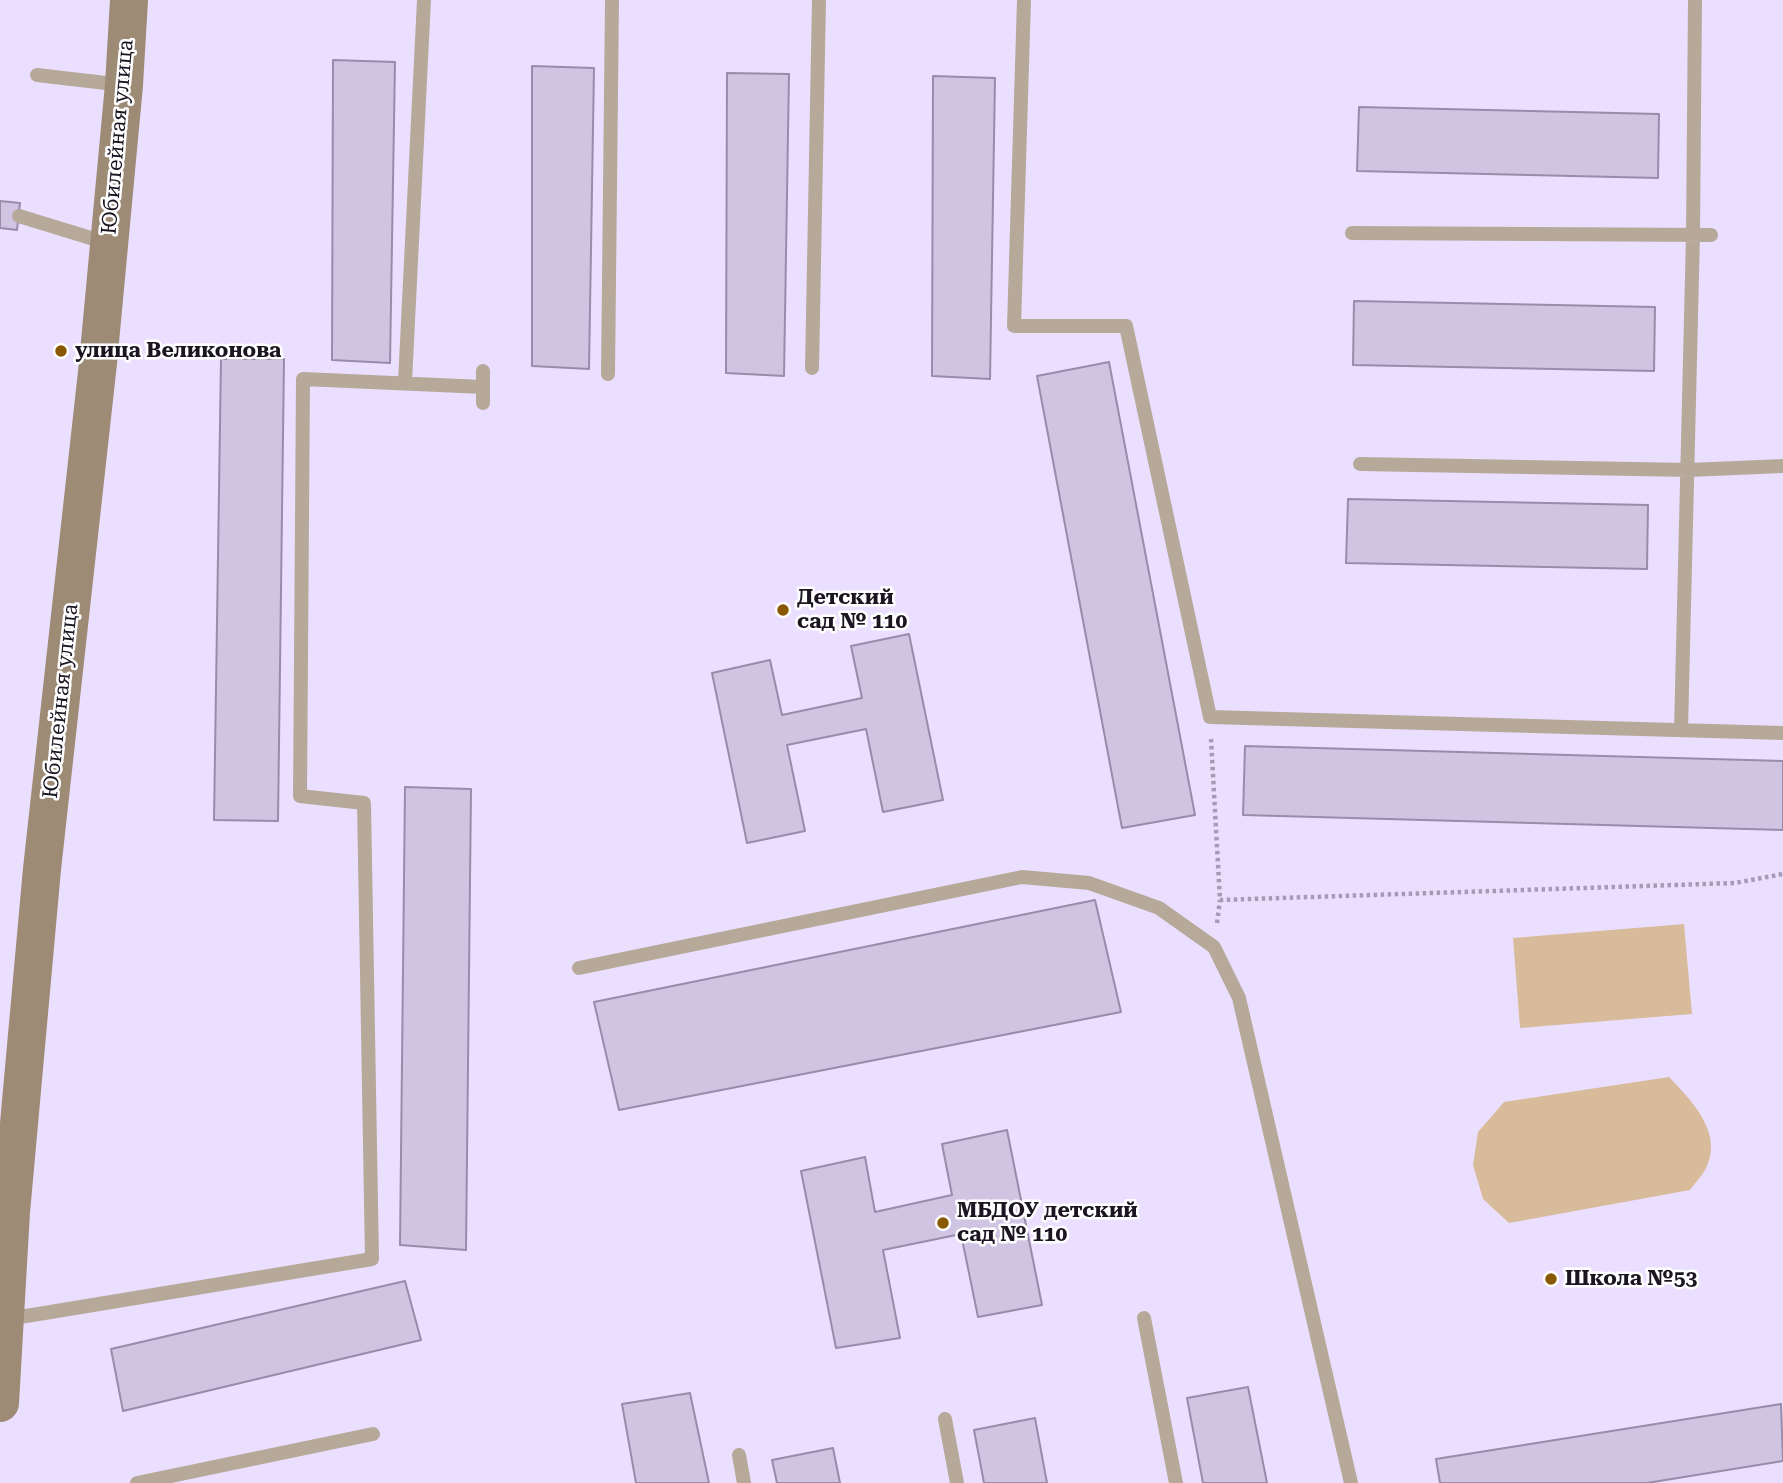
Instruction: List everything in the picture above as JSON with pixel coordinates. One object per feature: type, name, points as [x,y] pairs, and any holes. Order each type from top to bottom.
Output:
[{"type":"street","name":"Юбилейная улица","points":[[0,1403],[6,1320],[5,1212],[97,377],[124,85],[129,0]]},
{"type":"lane","points":[[405,382],[424,0]]},
{"type":"lane","points":[[608,374],[612,0]]},
{"type":"lane","points":[[812,368],[819,0]]},
{"type":"lane","points":[[1024,0],[1014,326],[1126,326],[1210,717],[1783,733]]},
{"type":"lane","points":[[1681,730],[1689,470],[1695,0]]},
{"type":"lane","points":[[37,75],[124,85]]},
{"type":"lane","points":[[19,216],[108,243]]},
{"type":"lane","points":[[1352,233],[1711,235]]},
{"type":"lane","points":[[483,371],[483,403]]},
{"type":"lane","points":[[6,1320],[372,1259],[363,803],[300,796],[303,379],[483,387]]},
{"type":"lane","points":[[1360,464],[1689,470],[1783,466]]},
{"type":"lane","points":[[579,968],[1021,877],[1089,883],[1159,908],[1214,947],[1239,998],[1351,1483]]},
{"type":"lane","points":[[1144,1318],[1176,1483]]},
{"type":"lane","points":[[945,1419],[957,1483]]},
{"type":"lane","points":[[137,1483],[373,1434]]},
{"type":"lane","points":[[739,1455],[744,1483]]},
{"type":"path","points":[[1210,717],[1220,900],[1735,883],[1783,874]]},
{"type":"shaded area","points":[[1684,924],[1692,1014],[1520,1028],[1513,938]]},
{"type":"shaded area","points":[[1669,1077],[1695,1107],[1708,1130],[1711,1142],[1706,1168],[1690,1190],[1509,1223],[1483,1199],[1473,1165],[1478,1132],[1504,1102]]},
{"type":"building","points":[[333,60],[395,62],[390,363],[332,360]]},
{"type":"building","points":[[532,66],[594,68],[589,369],[532,366]]},
{"type":"building","points":[[727,73],[789,74],[784,376],[726,373]]},
{"type":"building","points":[[933,76],[995,78],[990,379],[932,376]]},
{"type":"building","points":[[1359,107],[1659,114],[1658,178],[1357,171]]},
{"type":"building","points":[[0,201],[20,203],[17,230],[0,228]]},
{"type":"building","points":[[1354,301],[1655,307],[1654,371],[1353,365]]},
{"type":"building","points":[[221,359],[284,359],[278,821],[214,820]]},
{"type":"building","points":[[1109,362],[1195,815],[1122,828],[1037,376]]},
{"type":"building","points":[[1348,499],[1648,505],[1647,569],[1346,563]]},
{"type":"building","points":[[909,634],[943,800],[883,812],[866,729],[787,745],[805,831],[747,843],[712,673],[770,660],[782,715],[862,698],[851,646]]},
{"type":"building","points":[[1245,746],[1783,761],[1783,830],[1243,815]]},
{"type":"building","points":[[405,787],[471,789],[466,1250],[400,1245]]},
{"type":"building","points":[[1095,900],[1121,1012],[619,1110],[594,1002]]},
{"type":"building","points":[[1007,1130],[1042,1305],[978,1317],[961,1234],[883,1250],[900,1338],[836,1348],[801,1171],[865,1157],[875,1212],[952,1195],[942,1144]]},
{"type":"building","points":[[405,1281],[421,1340],[123,1411],[111,1349]]},
{"type":"building","points":[[1248,1387],[1267,1483],[1203,1483],[1187,1398]]},
{"type":"building","points":[[690,1393],[709,1483],[636,1483],[622,1404]]},
{"type":"building","points":[[1781,1404],[1783,1461],[1647,1483],[1440,1483],[1436,1459]]},
{"type":"building","points":[[1035,1418],[1047,1483],[984,1483],[974,1430]]},
{"type":"building","points":[[833,1448],[840,1483],[777,1483],[772,1460]]},
{"type":"place","name":"улица Великонова","points":[[61,351]]},
{"type":"place","name":"Детский сад № 110","points":[[783,610]]},
{"type":"place","name":"МБДОУ детский сад № 110","points":[[943,1223]]},
{"type":"place","name":"Школа №53","points":[[1551,1279]]}]
